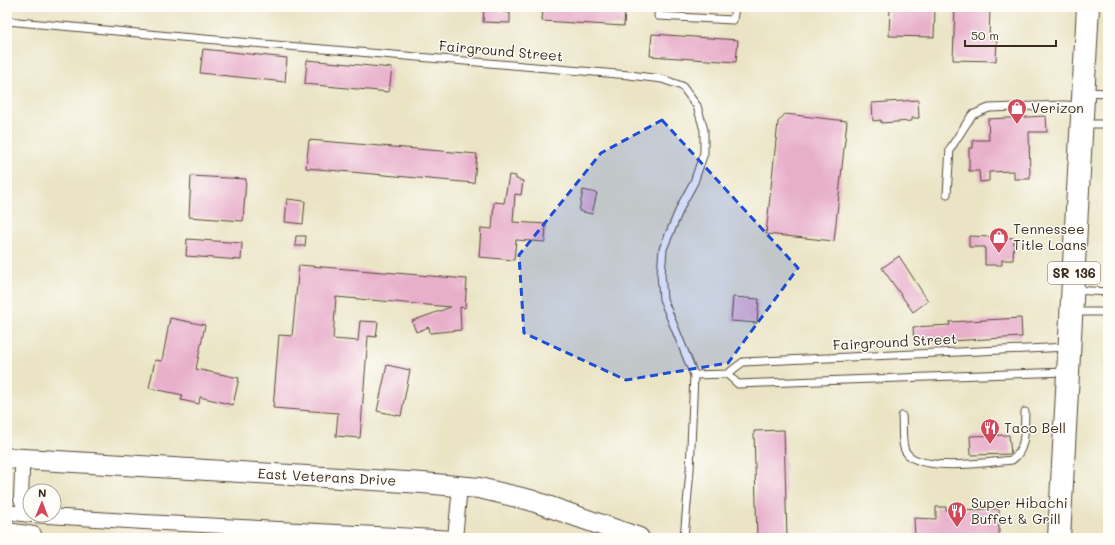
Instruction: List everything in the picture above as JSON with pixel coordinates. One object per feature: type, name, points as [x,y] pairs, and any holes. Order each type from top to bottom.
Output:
[{"type":"main road","name":"SR 136","points":[[1059,538],[1088,7]]},
{"type":"street","name":"East Veterans Drive","points":[[16,458],[423,483],[479,488],[530,500],[639,538]]},
{"type":"street","points":[[16,458],[22,470],[22,501]]},
{"type":"street","points":[[62,517],[455,538],[460,487]]},
{"type":"street","points":[[22,514],[10,512],[9,530],[34,534],[33,538]]},
{"type":"lane","points":[[659,7],[658,16],[733,20],[735,7]]},
{"type":"lane","name":"Fairground Street","points":[[7,21],[629,75],[662,79],[682,86],[697,106],[704,130],[704,153],[694,182],[682,204],[663,249],[661,274],[662,299],[694,375],[690,470],[684,538]]},
{"type":"lane","points":[[1083,107],[1108,93]]},
{"type":"lane","points":[[946,194],[950,149],[972,115],[989,108],[1064,105],[1083,107],[1108,124]]},
{"type":"lane","points":[[1073,290],[1108,292]]},
{"type":"lane","points":[[1072,312],[1108,312]]},
{"type":"lane","name":"Fairground Street","points":[[727,374],[743,362],[1069,346]]},
{"type":"lane","points":[[694,375],[727,374],[738,384],[1068,372]]},
{"type":"lane","points":[[902,416],[904,451],[911,458],[936,465],[1012,460],[1019,456],[1023,446],[1025,412]]},
{"type":"highlighted area","points":[[662,120],[798,268],[728,363],[626,380],[524,333],[519,255],[601,153]]},
{"type":"building","points":[[484,7],[502,7],[502,12],[510,13],[510,23],[483,22]]},
{"type":"building","points":[[543,7],[625,10],[624,26],[542,21]]},
{"type":"building","points":[[890,7],[935,7],[934,37],[889,36]]},
{"type":"building","points":[[955,7],[990,7],[989,39],[997,39],[996,61],[953,60]]},
{"type":"building","points":[[652,34],[738,40],[736,62],[650,56]]},
{"type":"building","points":[[203,49],[287,58],[285,82],[200,73]]},
{"type":"building","points":[[307,60],[392,68],[389,92],[305,84]]},
{"type":"building","points":[[918,100],[919,118],[912,118],[912,121],[881,123],[881,120],[873,121],[872,103]]},
{"type":"building","points":[[785,114],[847,121],[834,241],[766,234],[778,122]]},
{"type":"building","points":[[1046,116],[1047,132],[1029,132],[1030,179],[1014,179],[1014,171],[989,172],[989,181],[980,182],[979,171],[969,171],[969,148],[973,148],[973,140],[989,140],[988,119]]},
{"type":"building","points":[[309,140],[477,154],[474,183],[306,168]]},
{"type":"building","points":[[509,175],[516,176],[516,179],[523,181],[521,195],[515,194],[513,222],[546,224],[545,242],[516,240],[514,260],[479,257],[481,228],[492,229],[494,202],[504,203]]},
{"type":"building","points":[[191,176],[246,179],[243,221],[189,217]]},
{"type":"building","points":[[583,190],[597,193],[592,214],[579,211]]},
{"type":"building","points":[[287,199],[305,201],[303,224],[285,222]]},
{"type":"building","points":[[296,236],[306,236],[305,246],[295,246]]},
{"type":"building","name":"Tennessee Title Loans","points":[[969,236],[1014,238],[1013,260],[1002,260],[1002,265],[985,265],[985,247],[969,247]]},
{"type":"building","points":[[187,239],[242,243],[241,260],[186,256]]},
{"type":"building","points":[[899,256],[928,301],[913,312],[882,268]]},
{"type":"building","points":[[299,265],[467,279],[465,308],[460,307],[461,330],[430,333],[429,327],[416,332],[412,321],[451,307],[336,297],[333,339],[358,341],[360,321],[378,322],[376,337],[368,336],[360,438],[336,436],[338,413],[273,408],[279,335],[292,336]]},
{"type":"building","points":[[733,297],[759,299],[757,323],[731,321]]},
{"type":"building","points":[[170,318],[205,325],[196,369],[239,378],[233,405],[200,397],[199,404],[181,400],[183,395],[149,388],[155,360],[162,361]]},
{"type":"building","points":[[1021,318],[1022,337],[914,343],[913,327],[950,325],[949,322]]},
{"type":"building","points":[[387,365],[410,370],[401,416],[377,411]]},
{"type":"building","points":[[784,430],[787,538],[757,538],[754,431]]},
{"type":"building","name":"Taco Bell","points":[[1009,435],[1011,454],[971,455],[970,436]]},
{"type":"building","name":"Super Hibachi Buffet & Grill","points":[[936,507],[946,507],[946,510],[999,509],[999,538],[915,538],[914,518],[936,519]]},
{"type":"place","name":"Verizon","points":[[1017,125]]},
{"type":"place","name":"Tennessee Title Loans","points":[[999,254]]},
{"type":"place","name":"Taco Bell","points":[[990,445]]},
{"type":"place","name":"Super Hibachi Buffet & Grill","points":[[957,528]]}]
